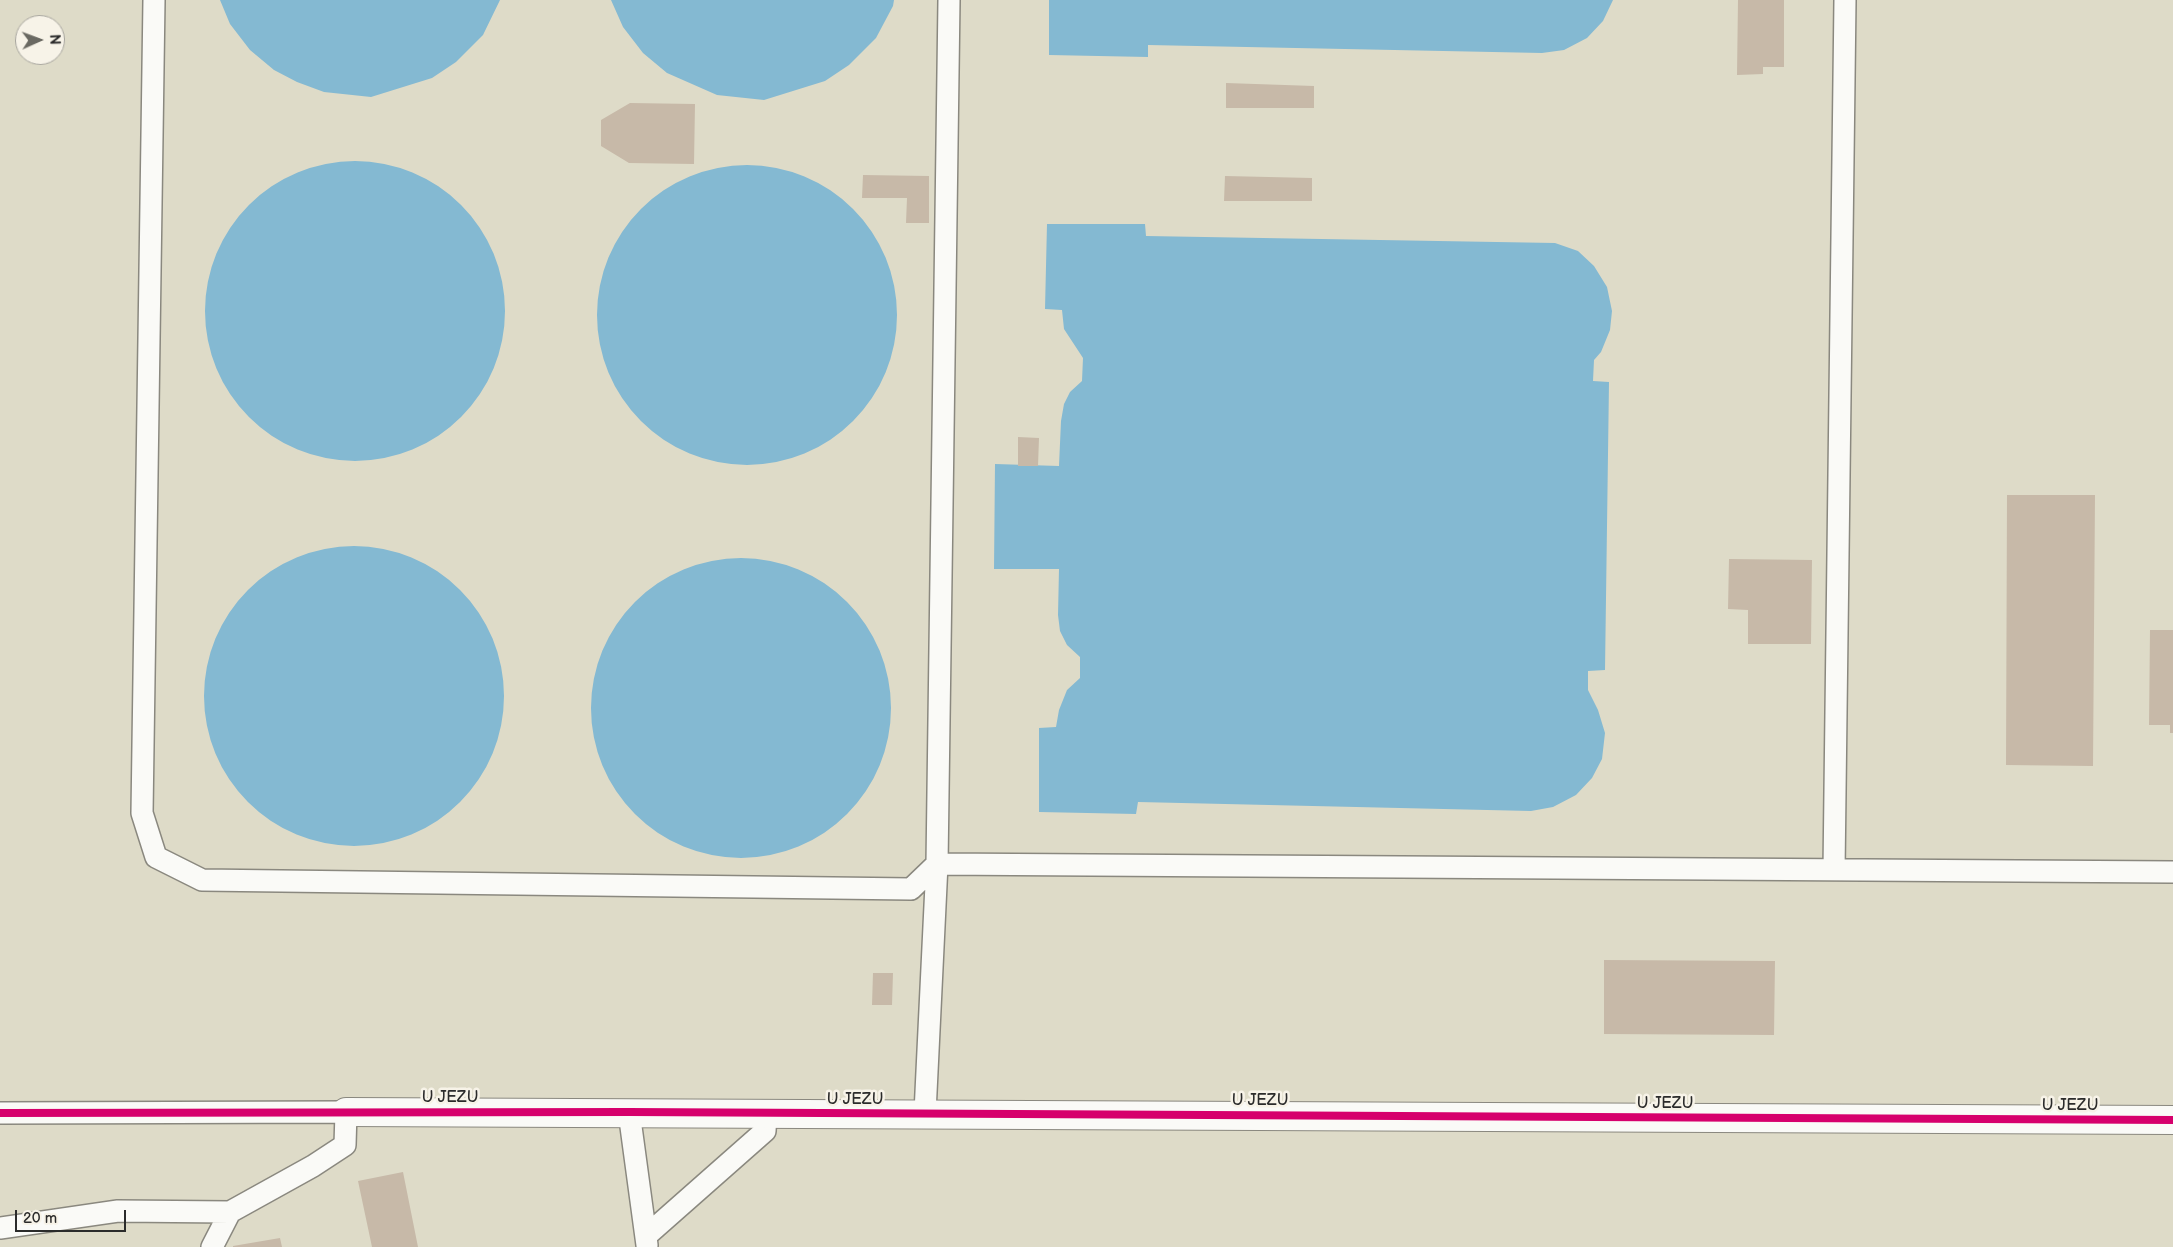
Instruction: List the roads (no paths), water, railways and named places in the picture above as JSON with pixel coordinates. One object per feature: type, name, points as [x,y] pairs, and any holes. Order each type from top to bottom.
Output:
[{"type":"street","name":"U JEZU","points":[[346,1112],[925,1113],[2173,1120]]},
{"type":"lane","points":[[154,0],[142,813],[156,857],[202,880],[911,889],[937,864],[2173,872]]},
{"type":"lane","points":[[925,1113],[937,864],[950,0]]},
{"type":"lane","points":[[1834,870],[1844,0]]},
{"type":"lane","points":[[0,1113],[346,1112],[345,1145],[313,1166],[230,1212],[118,1211],[0,1228]]},
{"type":"lane","points":[[629,1112],[646,1242]]},
{"type":"lane","points":[[646,1242],[765,1131],[766,1114]]},
{"type":"lane","points":[[212,1247],[230,1212]]},
{"type":"water","points":[[220,0],[500,0],[483,35],[456,62],[432,78],[371,97],[324,92],[297,82],[274,70],[250,50],[230,24]]},
{"type":"water","points":[[611,0],[894,0],[893,6],[876,38],[849,65],[825,81],[764,100],[717,95],[667,73],[643,53],[623,27]]},
{"type":"water","points":[[1049,0],[1613,0],[1603,21],[1587,38],[1564,50],[1542,53],[1148,45],[1148,57],[1049,55]]},
{"type":"water","points":[[355,161],[384,164],[412,172],[438,186],[461,205],[480,228],[494,254],[502,282],[505,311],[502,340],[494,368],[480,394],[461,417],[438,436],[412,450],[384,458],[355,461],[326,458],[298,450],[272,436],[249,417],[230,394],[216,368],[208,340],[205,311],[208,282],[216,254],[230,228],[249,205],[272,186],[298,172],[326,164]]},
{"type":"water","points":[[747,165],[776,168],[804,176],[830,190],[853,209],[872,232],[886,258],[894,286],[897,315],[894,344],[886,372],[872,398],[853,421],[830,440],[804,454],[776,462],[747,465],[718,462],[690,454],[664,440],[641,421],[622,398],[608,372],[600,344],[597,315],[600,286],[608,258],[622,232],[641,209],[664,190],[690,176],[718,168]]},
{"type":"water","points":[[1047,224],[1145,224],[1146,236],[1555,243],[1578,251],[1594,266],[1607,287],[1612,311],[1610,330],[1601,352],[1594,360],[1593,381],[1609,382],[1605,670],[1588,671],[1588,690],[1598,710],[1605,733],[1602,759],[1592,778],[1576,795],[1553,807],[1531,811],[1138,802],[1136,814],[1039,812],[1039,728],[1056,727],[1059,710],[1067,690],[1080,678],[1080,657],[1067,645],[1060,631],[1058,615],[1059,569],[994,569],[995,464],[1059,466],[1061,421],[1064,404],[1070,392],[1082,381],[1083,358],[1064,329],[1062,310],[1045,309]]},
{"type":"water","points":[[354,546],[383,549],[411,557],[437,571],[460,590],[479,613],[493,639],[501,667],[504,696],[501,725],[493,753],[479,779],[460,802],[437,821],[411,835],[383,843],[354,846],[325,843],[297,835],[271,821],[248,802],[229,779],[215,753],[207,725],[204,696],[207,667],[215,639],[229,613],[248,590],[271,571],[297,557],[325,549]]},
{"type":"water","points":[[741,558],[770,561],[798,569],[824,583],[847,602],[866,625],[880,651],[888,679],[891,708],[888,737],[880,765],[866,791],[847,814],[824,833],[798,847],[770,855],[741,858],[712,855],[684,847],[658,833],[635,814],[616,791],[602,765],[594,737],[591,708],[594,679],[602,651],[616,625],[635,602],[658,583],[684,569],[712,561]]}]
